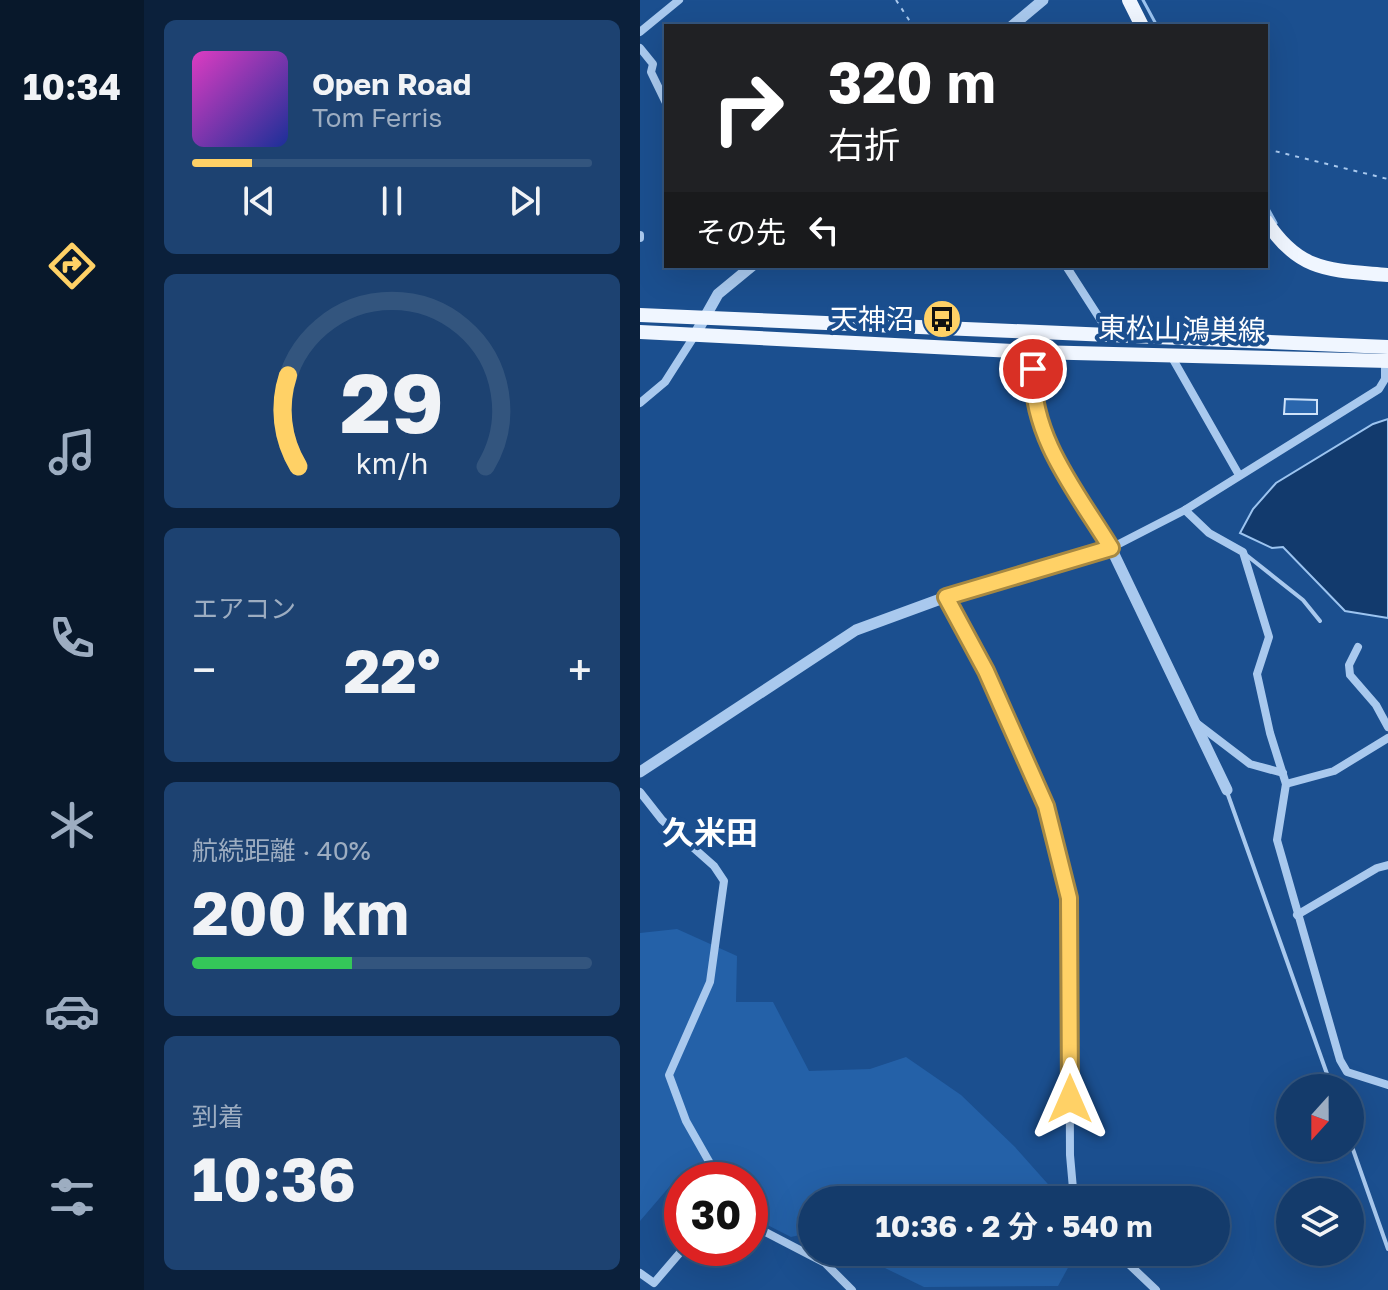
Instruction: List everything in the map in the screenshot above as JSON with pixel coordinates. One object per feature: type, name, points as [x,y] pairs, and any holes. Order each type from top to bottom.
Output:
[{"type":"main road","points":[[1129,0],[1141,24]]},
{"type":"main road","points":[[1268,224],[1287,249],[1315,267],[1388,275]]},
{"type":"main road","name":"東松山鴻巣線","points":[[640,315],[1112,337],[1387,356]]},
{"type":"main road","name":"東松山鴻巣線","points":[[640,332],[1034,352],[1387,356]]},
{"type":"street","points":[[640,32],[679,0]]},
{"type":"street","points":[[1014,24],[1043,0]]},
{"type":"street","points":[[640,48],[653,64],[651,72],[664,99]]},
{"type":"street","points":[[640,403],[665,382],[718,294],[750,268]]},
{"type":"street","points":[[1067,268],[1112,337]]},
{"type":"street","points":[[1034,333],[1033,386],[1038,421],[1055,456],[1111,548],[1227,790]]},
{"type":"street","points":[[1169,353],[1239,475]]},
{"type":"street","points":[[640,772],[749,702],[826,647],[875,621],[1111,548],[1185,510],[1379,389],[1385,379],[1387,356]]},
{"type":"street","points":[[1185,510],[1209,533],[1243,552],[1269,637],[1257,674],[1270,733],[1286,784],[1277,840],[1297,915],[1340,1060],[1347,1072],[1388,1085]]},
{"type":"street","points":[[946,597],[986,671],[1046,806],[1069,898],[1073,1186]]},
{"type":"street","points":[[1358,647],[1349,665],[1350,675],[1376,705],[1388,727]]},
{"type":"street","points":[[1192,719],[1250,764],[1283,773]]},
{"type":"street","points":[[1286,784],[1334,771],[1388,738]]},
{"type":"street","points":[[640,792],[662,820],[714,866],[724,881],[710,982],[669,1075],[686,1121],[709,1162]]},
{"type":"street","points":[[1297,915],[1377,868],[1388,865]]},
{"type":"street","points":[[768,1233],[825,1263],[852,1290]]},
{"type":"street","points":[[640,1273],[654,1283],[669,1266]]},
{"type":"street","points":[[1131,1266],[1156,1290]]},
{"type":"lane","points":[[1243,552],[1294,592],[1320,621]]},
{"type":"lane","points":[[1227,790],[1327,1074]]},
{"type":"lane","points":[[1357,1162],[1388,1249]]},
{"type":"path","points":[[896,0],[912,24]]},
{"type":"path","points":[[1268,149],[1388,179]]},
{"type":"shaded area","points":[[1388,419],[1388,618],[1345,611],[1283,547],[1272,548],[1240,533],[1253,509],[1276,483],[1373,424]]},
{"type":"shaded area","points":[[677,929],[737,956],[736,1002],[773,1002],[809,1071],[870,1069],[906,1057],[961,1095],[1050,1186],[798,1186],[798,1235],[791,1237],[768,1225],[768,1162],[664,1162],[664,1193],[640,1221],[640,933]]},
{"type":"shaded area","points":[[881,1266],[1069,1266],[1058,1286],[924,1287]]},
{"type":"building","points":[[1285,399],[1317,400],[1317,414],[1284,414]]},
{"type":"waterway","points":[[1143,0],[1156,24]]},
{"type":"waterway","points":[[1268,209],[1276,223]]},
{"type":"place","name":"天神沼","points":[[942,319]]},
{"type":"district","name":"久米田","points":[[710,833]]},
{"type":"route","points":[[1033,369],[1038,421],[1055,456],[1111,548],[946,597],[986,671],[1046,806],[1069,898],[1070,1099]]}]
